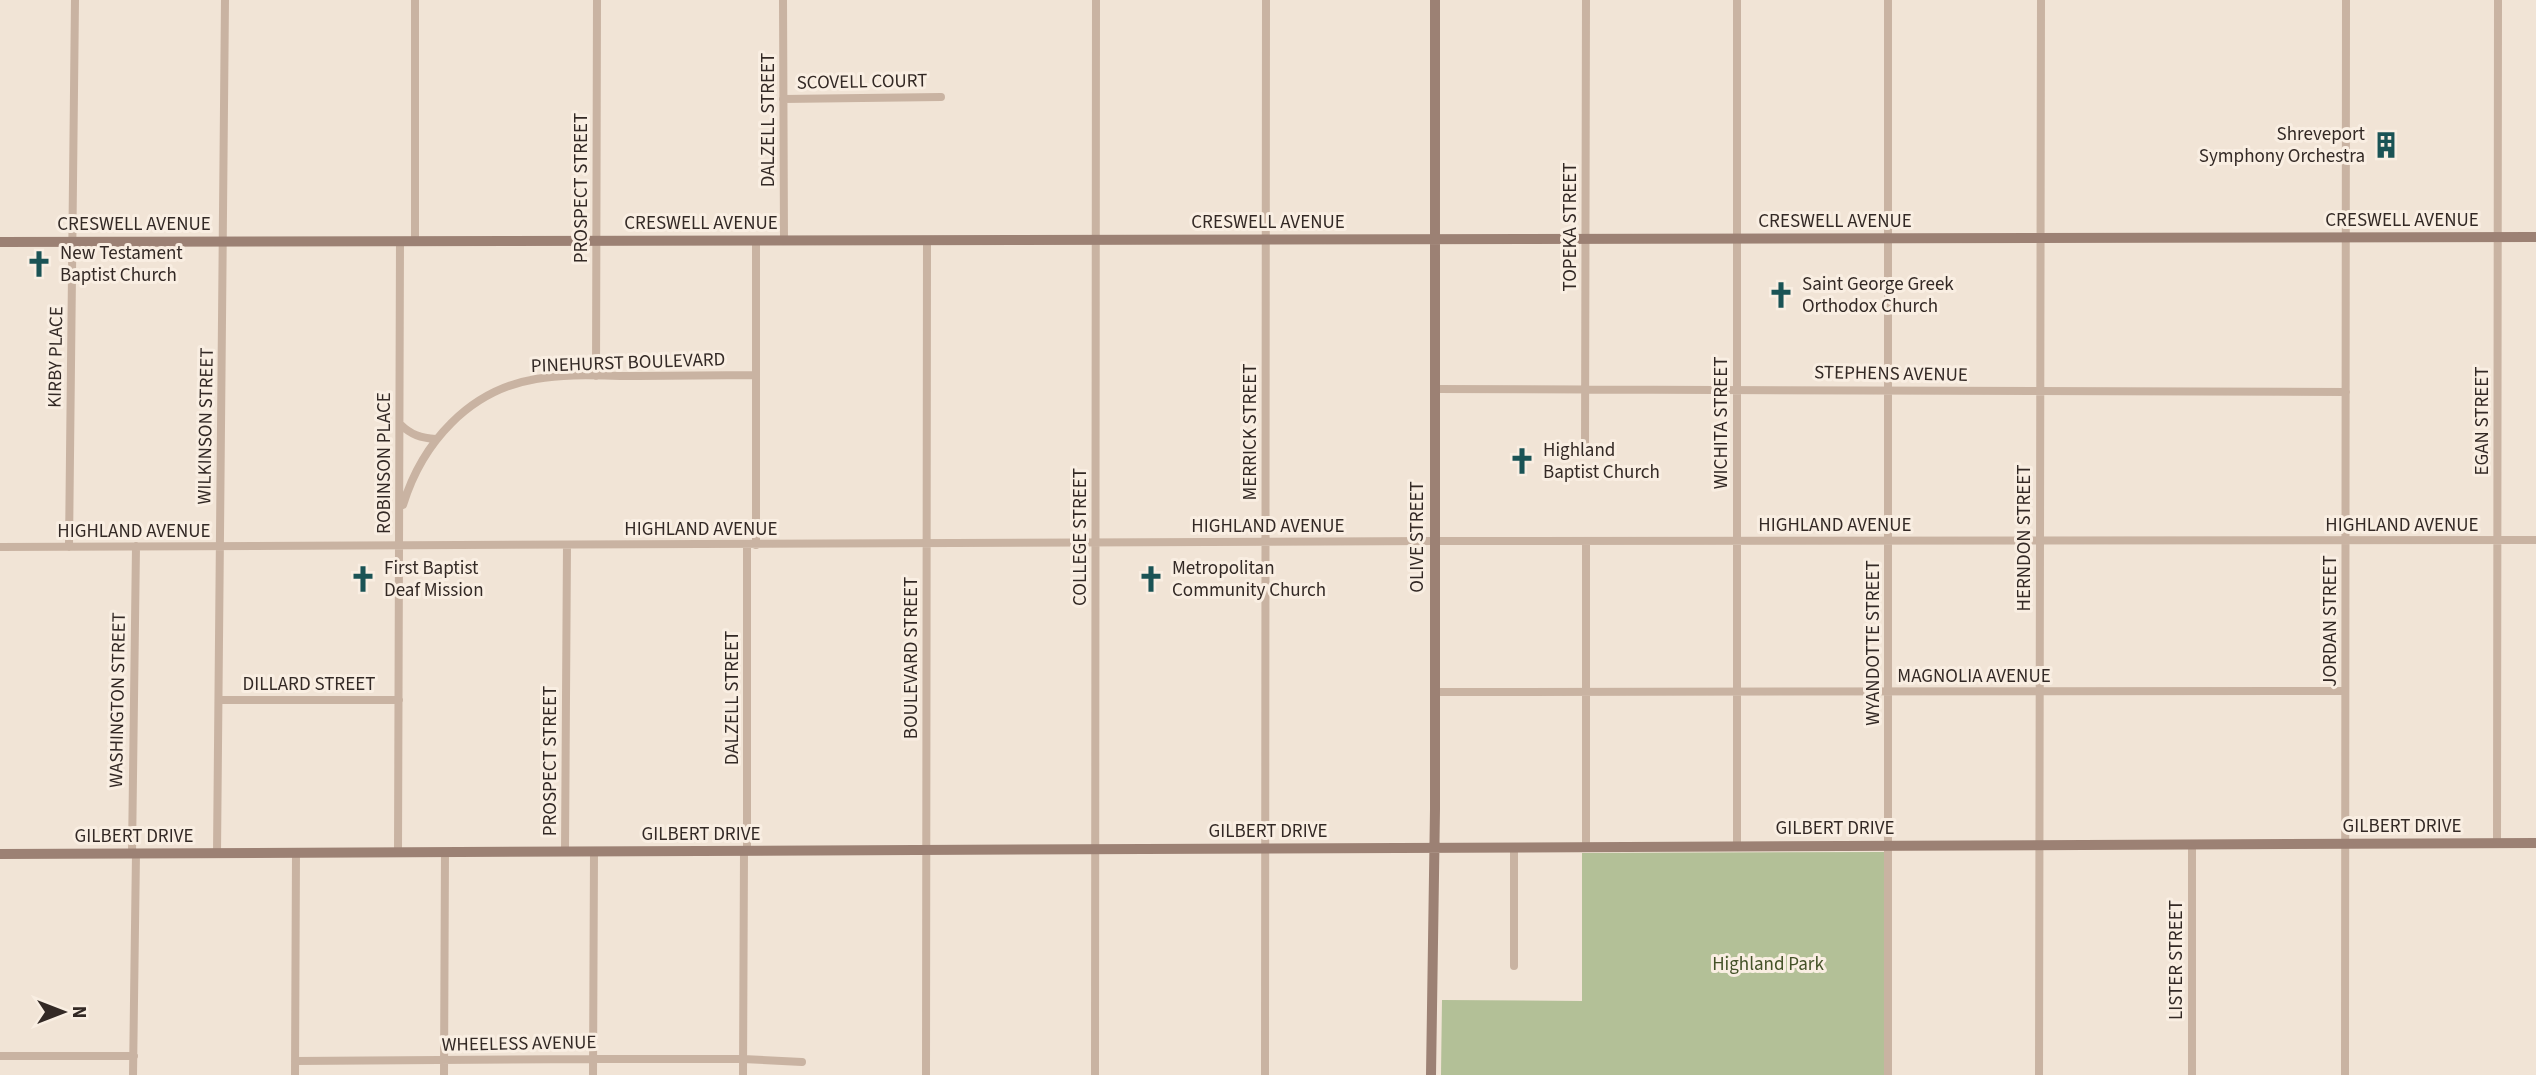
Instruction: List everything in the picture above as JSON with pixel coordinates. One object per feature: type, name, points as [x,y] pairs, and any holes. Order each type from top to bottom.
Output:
[{"type":"street","name":"KIRBY PLACE","points":[[69,547],[75,0]]},
{"type":"street","name":"WILKINSON STREET","points":[[217,853],[225,0]]},
{"type":"street","points":[[415,0],[415,241]]},
{"type":"street","name":"PROSPECT STREET","points":[[596,376],[597,0]]},
{"type":"street","name":"DALZELL STREET","points":[[783,0],[784,240]]},
{"type":"street","name":"COLLEGE STREET","points":[[1096,0],[1096,1075]]},
{"type":"street","name":"MERRICK STREET","points":[[1265,1075],[1266,0]]},
{"type":"street","name":"OLIVE STREET","points":[[1431,1075],[1435,0]]},
{"type":"street","name":"TOPEKA STREET","points":[[1585,453],[1586,0]]},
{"type":"street","name":"WICHITA STREET","points":[[1737,0],[1737,846]]},
{"type":"street","name":"WYANDOTTE STREET","points":[[1888,0],[1888,1075]]},
{"type":"street","name":"HERNDON STREET","points":[[2039,1075],[2041,0]]},
{"type":"street","name":"JORDAN STREET","points":[[2345,1075],[2346,0]]},
{"type":"street","name":"EGAN STREET","points":[[2497,843],[2498,0]]},
{"type":"street","name":"SCOVELL COURT","points":[[783,99],[941,97]]},
{"type":"street","name":"CRESWELL AVENUE","points":[[0,242],[2536,237]]},
{"type":"street","name":"DALZELL STREET","points":[[743,1075],[745,851],[756,375],[756,240]]},
{"type":"street","name":"ROBINSON PLACE","points":[[398,852],[400,241]]},
{"type":"street","name":"BOULEVARD STREET","points":[[926,1075],[927,241]]},
{"type":"street","name":"PINEHURST BOULEVARD","points":[[400,514],[415,473],[436,439],[465,410],[508,386],[549,377],[756,375]]},
{"type":"street","name":"STEPHENS AVENUE","points":[[1435,389],[2346,391]]},
{"type":"street","points":[[400,424],[416,436],[436,439]]},
{"type":"street","name":"HIGHLAND AVENUE","points":[[0,547],[1266,541],[2536,540]]},
{"type":"street","points":[[1586,541],[1586,847]]},
{"type":"street","name":"PROSPECT STREET","points":[[565,852],[567,545]]},
{"type":"street","name":"WASHINGTON STREET","points":[[133,1075],[136,547]]},
{"type":"street","name":"MAGNOLIA AVENUE","points":[[1434,692],[2345,691]]},
{"type":"street","name":"DILLARD STREET","points":[[219,700],[399,700]]},
{"type":"street","name":"GILBERT DRIVE","points":[[0,854],[2536,843]]},
{"type":"street","name":"LISTER STREET","points":[[2192,844],[2192,1075]]},
{"type":"street","points":[[1514,848],[1514,966]]},
{"type":"street","points":[[444,1075],[445,852]]},
{"type":"street","points":[[593,1075],[594,852]]},
{"type":"street","points":[[295,1075],[296,853]]},
{"type":"street","points":[[0,1056],[134,1056]]},
{"type":"street","name":"WHEELESS AVENUE","points":[[295,1061],[743,1059],[802,1062]]},
{"type":"green space","name":"Highland Park","points":[[1885,852],[1885,1075],[1441,1075],[1442,1000],[1582,1001],[1582,853]]},
{"type":"place","name":"Shreveport Symphony Orchestra","points":[[2386,145]]},
{"type":"place","name":"New Testament Baptist Church","points":[[39,264]]},
{"type":"place","name":"Saint George Greek Orthodox Church","points":[[1781,295]]},
{"type":"place","name":"Highland Baptist Church","points":[[1522,461]]},
{"type":"place","name":"First Baptist Deaf Mission","points":[[363,579]]},
{"type":"place","name":"Metropolitan Community Church","points":[[1151,579]]}]
